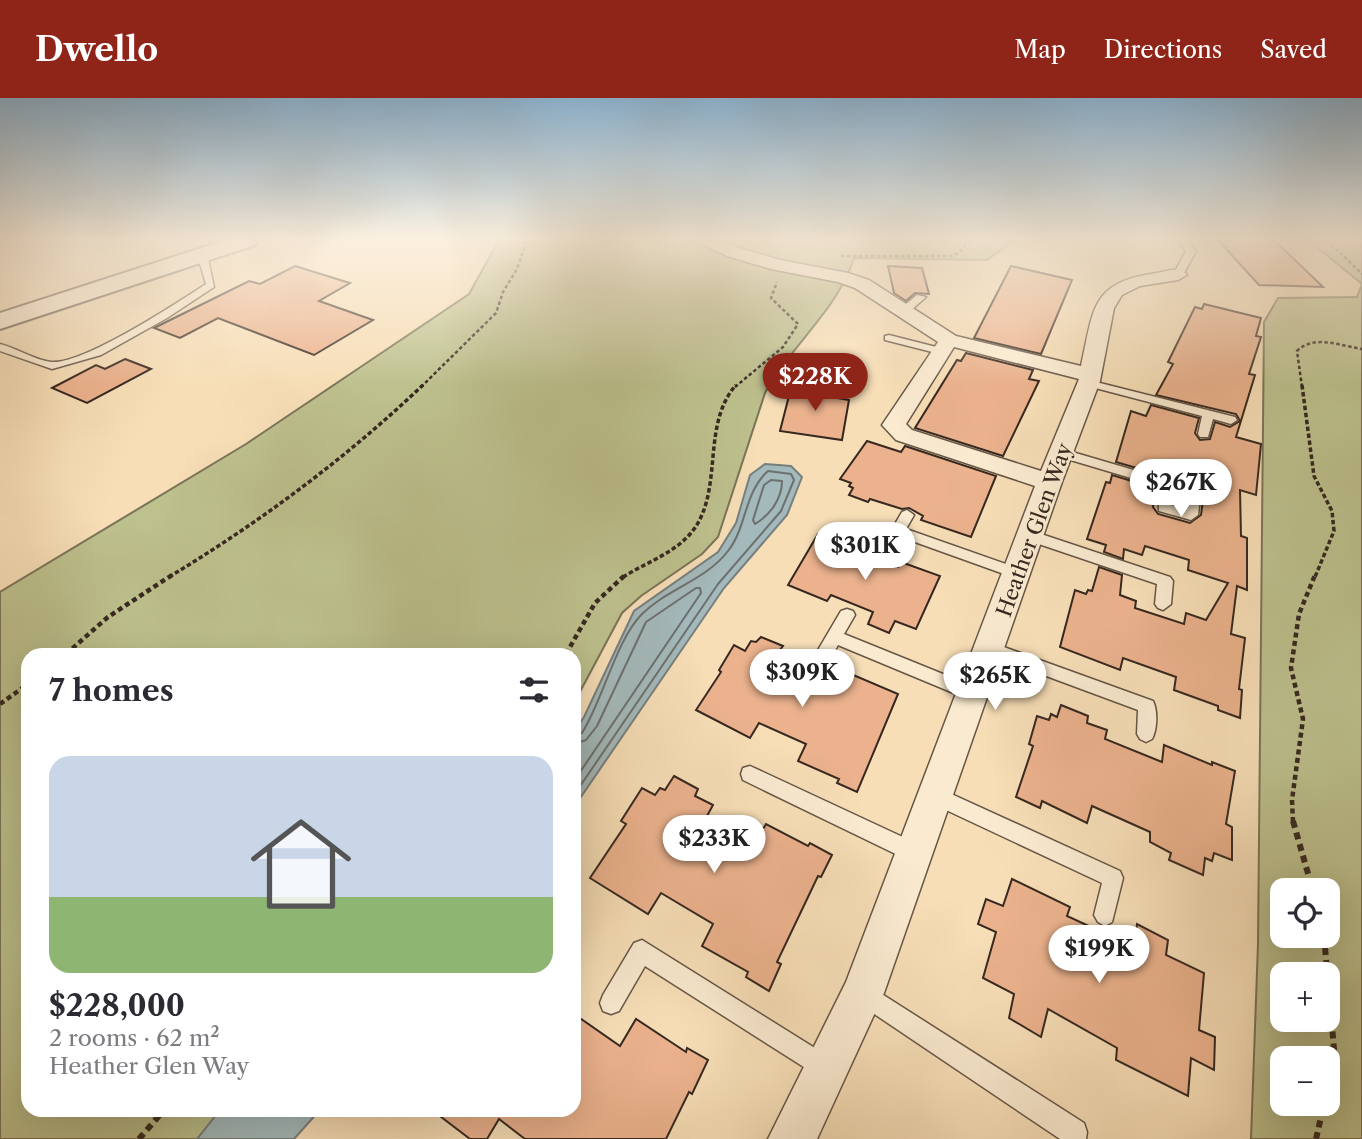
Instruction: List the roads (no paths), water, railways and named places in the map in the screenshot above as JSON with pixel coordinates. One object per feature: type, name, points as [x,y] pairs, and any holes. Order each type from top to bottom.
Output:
[{"type":"street","points":[[0,321],[98,289]]},
{"type":"street","points":[[870,289],[905,310],[945,346],[1089,379]]},
{"type":"street","name":"Heather Glen Way","points":[[792,1139],[828,1070],[863,993],[1089,379],[1104,308],[1115,291],[1120,289]]},
{"type":"street","points":[[945,346],[894,425],[904,435],[1049,482]]},
{"type":"lane","points":[[0,347],[52,366],[97,353],[205,289]]},
{"type":"lane","points":[[905,310],[921,297]]},
{"type":"lane","points":[[889,338],[945,346]]},
{"type":"lane","points":[[1089,379],[1231,420]]},
{"type":"lane","points":[[1204,434],[1208,415]]},
{"type":"lane","points":[[1062,453],[1159,477],[1194,492]]},
{"type":"lane","points":[[1159,477],[1164,508],[1191,515],[1196,473]]},
{"type":"lane","points":[[884,555],[907,515]]},
{"type":"lane","points":[[898,531],[1018,573]]},
{"type":"lane","points":[[1032,536],[1165,581],[1163,604]]},
{"type":"lane","points":[[817,667],[847,615]]},
{"type":"lane","points":[[834,637],[974,694]]},
{"type":"lane","points":[[990,648],[1147,706],[1146,734]]},
{"type":"lane","points":[[750,774],[915,853]]},
{"type":"lane","points":[[936,796],[1113,877],[1105,915]]},
{"type":"lane","points":[[611,1003],[642,951],[828,1070]]},
{"type":"lane","points":[[863,993],[1075,1132],[1073,1139]]},
{"type":"water","points":[[765,464],[791,466],[802,477],[787,515],[724,588],[581,797],[581,722],[634,611],[718,552],[736,523],[750,475]]},
{"type":"water","points":[[214,1117],[314,1117],[294,1139],[197,1139]]}]
